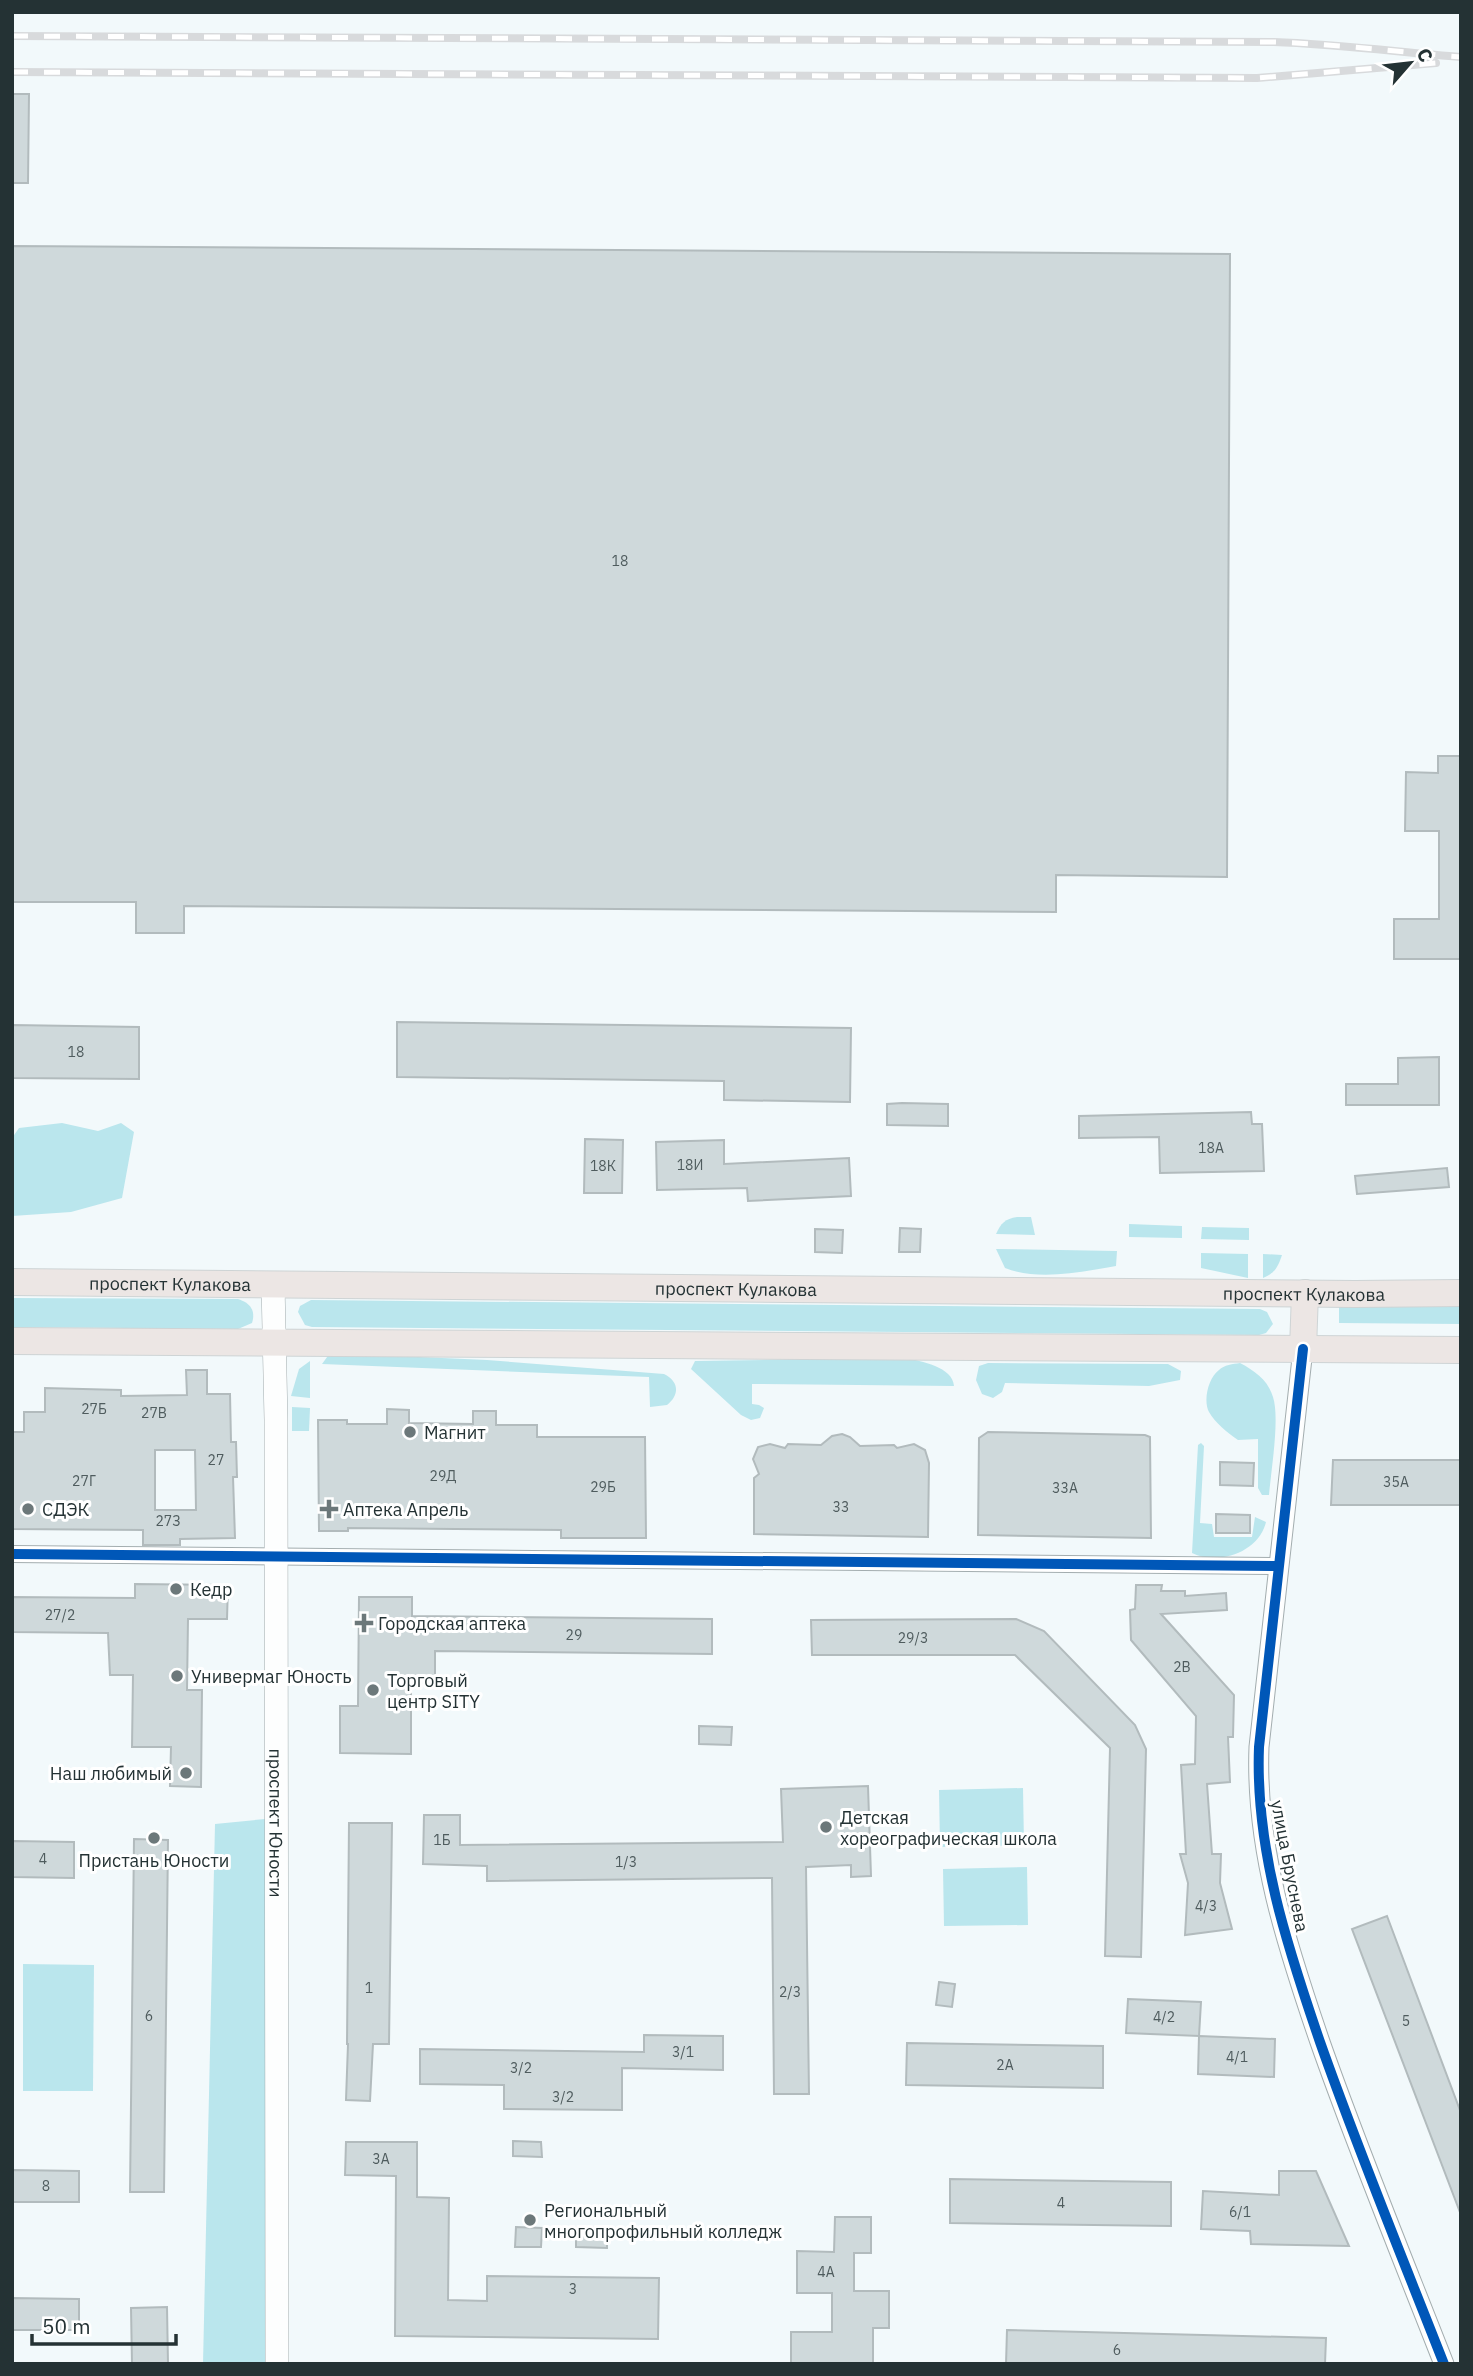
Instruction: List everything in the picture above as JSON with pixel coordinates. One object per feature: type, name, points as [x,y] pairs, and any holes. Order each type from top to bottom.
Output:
[{"type":"main road","name":"проспект Кулакова","points":[[12,1282],[1461,1293]]},
{"type":"main road","name":"проспект Юности","points":[[273,1284],[277,2364]]},
{"type":"main road","points":[[1303,1349],[1305,1293]]},
{"type":"main road","points":[[12,1341],[1461,1350]]},
{"type":"street","name":"улица Бруснева","points":[[1303,1349],[1259,1747],[1261,1819],[1271,1878],[1288,1946],[1342,2106],[1444,2364]]},
{"type":"street","points":[[12,1555],[1278,1566]]},
{"type":"shaded area","points":[[62,1123],[98,1131],[121,1123],[134,1132],[122,1198],[71,1212],[12,1216],[12,1138],[19,1128]]},
{"type":"shaded area","points":[[1017,1217],[1031,1217],[1035,1235],[996,1234],[1004,1222]]},
{"type":"shaded area","points":[[1129,1224],[1182,1226],[1182,1238],[1129,1237]]},
{"type":"shaded area","points":[[1202,1227],[1249,1228],[1249,1240],[1201,1239]]},
{"type":"shaded area","points":[[996,1249],[1117,1251],[1116,1266],[1060,1274],[1031,1274],[1005,1268]]},
{"type":"shaded area","points":[[1201,1253],[1248,1254],[1248,1278],[1201,1268]]},
{"type":"shaded area","points":[[1263,1254],[1282,1255],[1275,1269],[1263,1278]]},
{"type":"shaded area","points":[[12,1298],[238,1299],[251,1308],[253,1318],[252,1323],[238,1329],[12,1327]]},
{"type":"shaded area","points":[[1339,1299],[1461,1300],[1461,1324],[1339,1323]]},
{"type":"shaded area","points":[[311,1300],[1260,1309],[1267,1312],[1273,1324],[1266,1333],[1259,1335],[312,1327],[305,1325],[298,1312],[300,1306]]},
{"type":"shaded area","points":[[330,1353],[487,1360],[664,1374],[673,1380],[676,1393],[667,1405],[650,1407],[649,1377],[322,1364]]},
{"type":"shaded area","points":[[905,1358],[942,1370],[952,1379],[954,1386],[752,1384],[752,1404],[764,1408],[760,1418],[751,1420],[741,1415],[691,1369],[695,1361]]},
{"type":"shaded area","points":[[310,1361],[310,1398],[291,1396],[299,1369]]},
{"type":"shaded area","points":[[988,1363],[1168,1364],[1181,1371],[1180,1380],[1149,1386],[1005,1383],[1002,1392],[993,1398],[982,1394],[976,1380],[979,1366]]},
{"type":"shaded area","points":[[1240,1363],[1251,1369],[1268,1386],[1275,1406],[1269,1495],[1262,1495],[1258,1488],[1258,1439],[1238,1440],[1218,1424],[1207,1407],[1208,1390],[1215,1374],[1223,1367]]},
{"type":"shaded area","points":[[292,1407],[310,1408],[309,1431],[292,1431]]},
{"type":"shaded area","points":[[1201,1443],[1204,1446],[1200,1523],[1212,1524],[1214,1537],[1252,1537],[1255,1517],[1266,1522],[1262,1532],[1247,1548],[1225,1557],[1203,1557],[1192,1553],[1198,1445]]},
{"type":"shaded area","points":[[1023,1788],[1024,1845],[940,1847],[939,1790]]},
{"type":"shaded area","points":[[265,1819],[267,2364],[203,2364],[215,1824]]},
{"type":"shaded area","points":[[1027,1867],[1028,1925],[944,1926],[943,1869]]},
{"type":"shaded area","points":[[23,1964],[94,1965],[93,2091],[23,2091]]},
{"type":"building","points":[[12,94],[29,94],[28,183],[12,183]]},
{"type":"building","points":[[12,246],[1230,254],[1227,877],[1056,875],[1056,912],[184,906],[184,933],[136,933],[136,902],[12,902]]},
{"type":"building","points":[[1438,756],[1461,756],[1461,959],[1394,959],[1394,919],[1439,919],[1439,831],[1405,831],[1406,772],[1438,773]]},
{"type":"building","points":[[397,1022],[851,1028],[850,1102],[724,1100],[724,1081],[397,1077]]},
{"type":"building","points":[[12,1025],[139,1027],[139,1079],[12,1078]]},
{"type":"building","points":[[1439,1057],[1439,1105],[1346,1105],[1346,1084],[1398,1084],[1398,1058]]},
{"type":"building","points":[[887,1104],[948,1104],[948,1126],[887,1125]]},
{"type":"building","points":[[1251,1112],[1252,1124],[1262,1124],[1264,1171],[1160,1173],[1159,1137],[1079,1138],[1079,1116]]},
{"type":"building","points":[[585,1139],[623,1140],[622,1193],[584,1193]]},
{"type":"building","points":[[724,1140],[724,1164],[849,1158],[851,1196],[748,1201],[747,1188],[657,1190],[656,1142]]},
{"type":"building","points":[[1447,1168],[1449,1187],[1357,1194],[1355,1176]]},
{"type":"building","points":[[900,1228],[921,1229],[920,1252],[899,1252]]},
{"type":"building","points":[[815,1229],[843,1230],[842,1253],[815,1252]]},
{"type":"building","points":[[186,1370],[207,1370],[207,1394],[230,1394],[231,1442],[236,1442],[237,1477],[233,1477],[235,1538],[180,1539],[180,1545],[143,1545],[143,1530],[12,1529],[12,1432],[24,1432],[24,1412],[45,1412],[45,1388],[121,1390],[121,1396],[187,1395]],"holes":[[[155,1450],[195,1450],[196,1510],[155,1510]]]},
{"type":"building","points":[[387,1409],[409,1410],[409,1423],[473,1424],[473,1411],[496,1411],[496,1425],[537,1425],[537,1437],[645,1437],[646,1538],[561,1538],[561,1530],[348,1528],[348,1531],[319,1531],[318,1420],[347,1420],[347,1424],[387,1424]]},
{"type":"building","points":[[988,1432],[1150,1437],[1151,1538],[978,1535],[979,1438]]},
{"type":"building","points":[[842,1434],[860,1446],[894,1445],[897,1448],[914,1444],[925,1450],[929,1463],[928,1537],[754,1534],[754,1478],[759,1474],[753,1459],[758,1447],[770,1444],[785,1448],[788,1444],[821,1445],[832,1436]]},
{"type":"building","points":[[1333,1460],[1461,1460],[1461,1505],[1331,1505]]},
{"type":"building","points":[[1220,1462],[1254,1463],[1253,1486],[1220,1485]]},
{"type":"building","points":[[1216,1514],[1250,1515],[1250,1533],[1216,1533]]},
{"type":"building","points":[[135,1584],[228,1585],[227,1619],[188,1619],[187,1690],[202,1690],[201,1787],[170,1786],[171,1747],[132,1747],[133,1675],[110,1675],[108,1633],[12,1632],[12,1597],[135,1598]]},
{"type":"building","points":[[1136,1585],[1162,1585],[1161,1591],[1185,1591],[1185,1596],[1226,1593],[1227,1610],[1161,1614],[1234,1695],[1233,1737],[1228,1737],[1230,1782],[1207,1784],[1212,1854],[1221,1854],[1220,1883],[1232,1929],[1185,1935],[1188,1883],[1180,1854],[1186,1854],[1181,1765],[1195,1764],[1196,1716],[1131,1640],[1130,1610],[1135,1609]]},
{"type":"building","points":[[359,1597],[412,1597],[412,1616],[712,1619],[712,1654],[435,1651],[435,1683],[411,1683],[411,1754],[340,1753],[340,1706],[358,1706]]},
{"type":"building","points":[[1016,1619],[1044,1631],[1135,1725],[1146,1749],[1141,1957],[1105,1956],[1110,1748],[1015,1655],[812,1655],[811,1620]]},
{"type":"building","points":[[699,1726],[732,1727],[731,1745],[699,1744]]},
{"type":"building","points":[[868,1786],[871,1876],[851,1877],[851,1865],[806,1867],[809,2094],[774,2094],[772,1878],[487,1881],[487,1866],[423,1864],[424,1815],[460,1815],[460,1845],[783,1842],[781,1789]]},
{"type":"building","points":[[349,1823],[392,1823],[389,2044],[373,2044],[370,2101],[346,2100]]},
{"type":"building","points":[[134,1839],[168,1840],[164,2192],[130,2192]]},
{"type":"building","points":[[12,1841],[74,1842],[74,1878],[12,1877]]},
{"type":"building","points":[[1387,1916],[1461,2113],[1461,2215],[1352,1929]]},
{"type":"building","points":[[939,1982],[955,1984],[952,2007],[936,2005]]},
{"type":"building","points":[[1128,1999],[1201,2002],[1199,2036],[1126,2033]]},
{"type":"building","points":[[644,2035],[723,2036],[723,2070],[622,2068],[622,2110],[504,2109],[504,2085],[420,2084],[420,2049],[644,2052]]},
{"type":"building","points":[[1199,2036],[1275,2039],[1274,2077],[1198,2074]]},
{"type":"building","points":[[907,2043],[1103,2046],[1103,2088],[906,2085]]},
{"type":"building","points":[[513,2141],[541,2142],[542,2157],[513,2156]]},
{"type":"building","points":[[346,2142],[417,2142],[417,2197],[449,2198],[448,2300],[487,2301],[487,2276],[659,2278],[658,2339],[395,2336],[396,2176],[345,2175]]},
{"type":"building","points":[[12,2170],[79,2171],[79,2202],[12,2202]]},
{"type":"building","points":[[1279,2171],[1316,2171],[1349,2246],[1251,2244],[1250,2231],[1201,2229],[1203,2191],[1279,2195]]},
{"type":"building","points":[[950,2179],[1171,2182],[1171,2226],[950,2223]]},
{"type":"building","points":[[835,2217],[871,2217],[871,2253],[854,2253],[854,2291],[889,2291],[889,2328],[873,2328],[873,2364],[791,2364],[791,2332],[832,2332],[832,2293],[797,2293],[797,2251],[834,2252]]},
{"type":"building","points":[[516,2227],[542,2228],[541,2247],[515,2247]]},
{"type":"building","points":[[576,2227],[607,2227],[607,2248],[576,2247]]},
{"type":"building","points":[[12,2298],[79,2299],[79,2330],[12,2330]]},
{"type":"building","points":[[167,2307],[168,2364],[132,2364],[131,2308]]},
{"type":"building","points":[[1007,2330],[1326,2338],[1325,2364],[1006,2364]]},
{"type":"railway","points":[[12,36],[1274,42],[1461,57]]},
{"type":"railway","points":[[12,72],[1257,78],[1436,63]]},
{"type":"cycle path","points":[[1303,1349],[1259,1747],[1262,1823],[1285,1933],[1320,2042],[1444,2364]]},
{"type":"cycle path","points":[[12,1554],[1278,1566]]},
{"type":"place","name":"Магнит","points":[[410,1432]]},
{"type":"place","name":"СДЭК","points":[[28,1509]]},
{"type":"place","name":"Аптека Апрель","points":[[329,1509]]},
{"type":"place","name":"Кедр","points":[[176,1589]]},
{"type":"place","name":"Городская аптека","points":[[364,1623]]},
{"type":"place","name":"Универмаг Юность","points":[[177,1676]]},
{"type":"place","name":"Торговый центр SITY","points":[[373,1690]]},
{"type":"place","name":"Наш любимый","points":[[186,1773]]},
{"type":"place","name":"Детская хореографическая школа","points":[[826,1827]]},
{"type":"place","name":"Пристань Юности","points":[[154,1838]]},
{"type":"place","name":"Региональный многопрофильный колледж","points":[[530,2220]]}]
